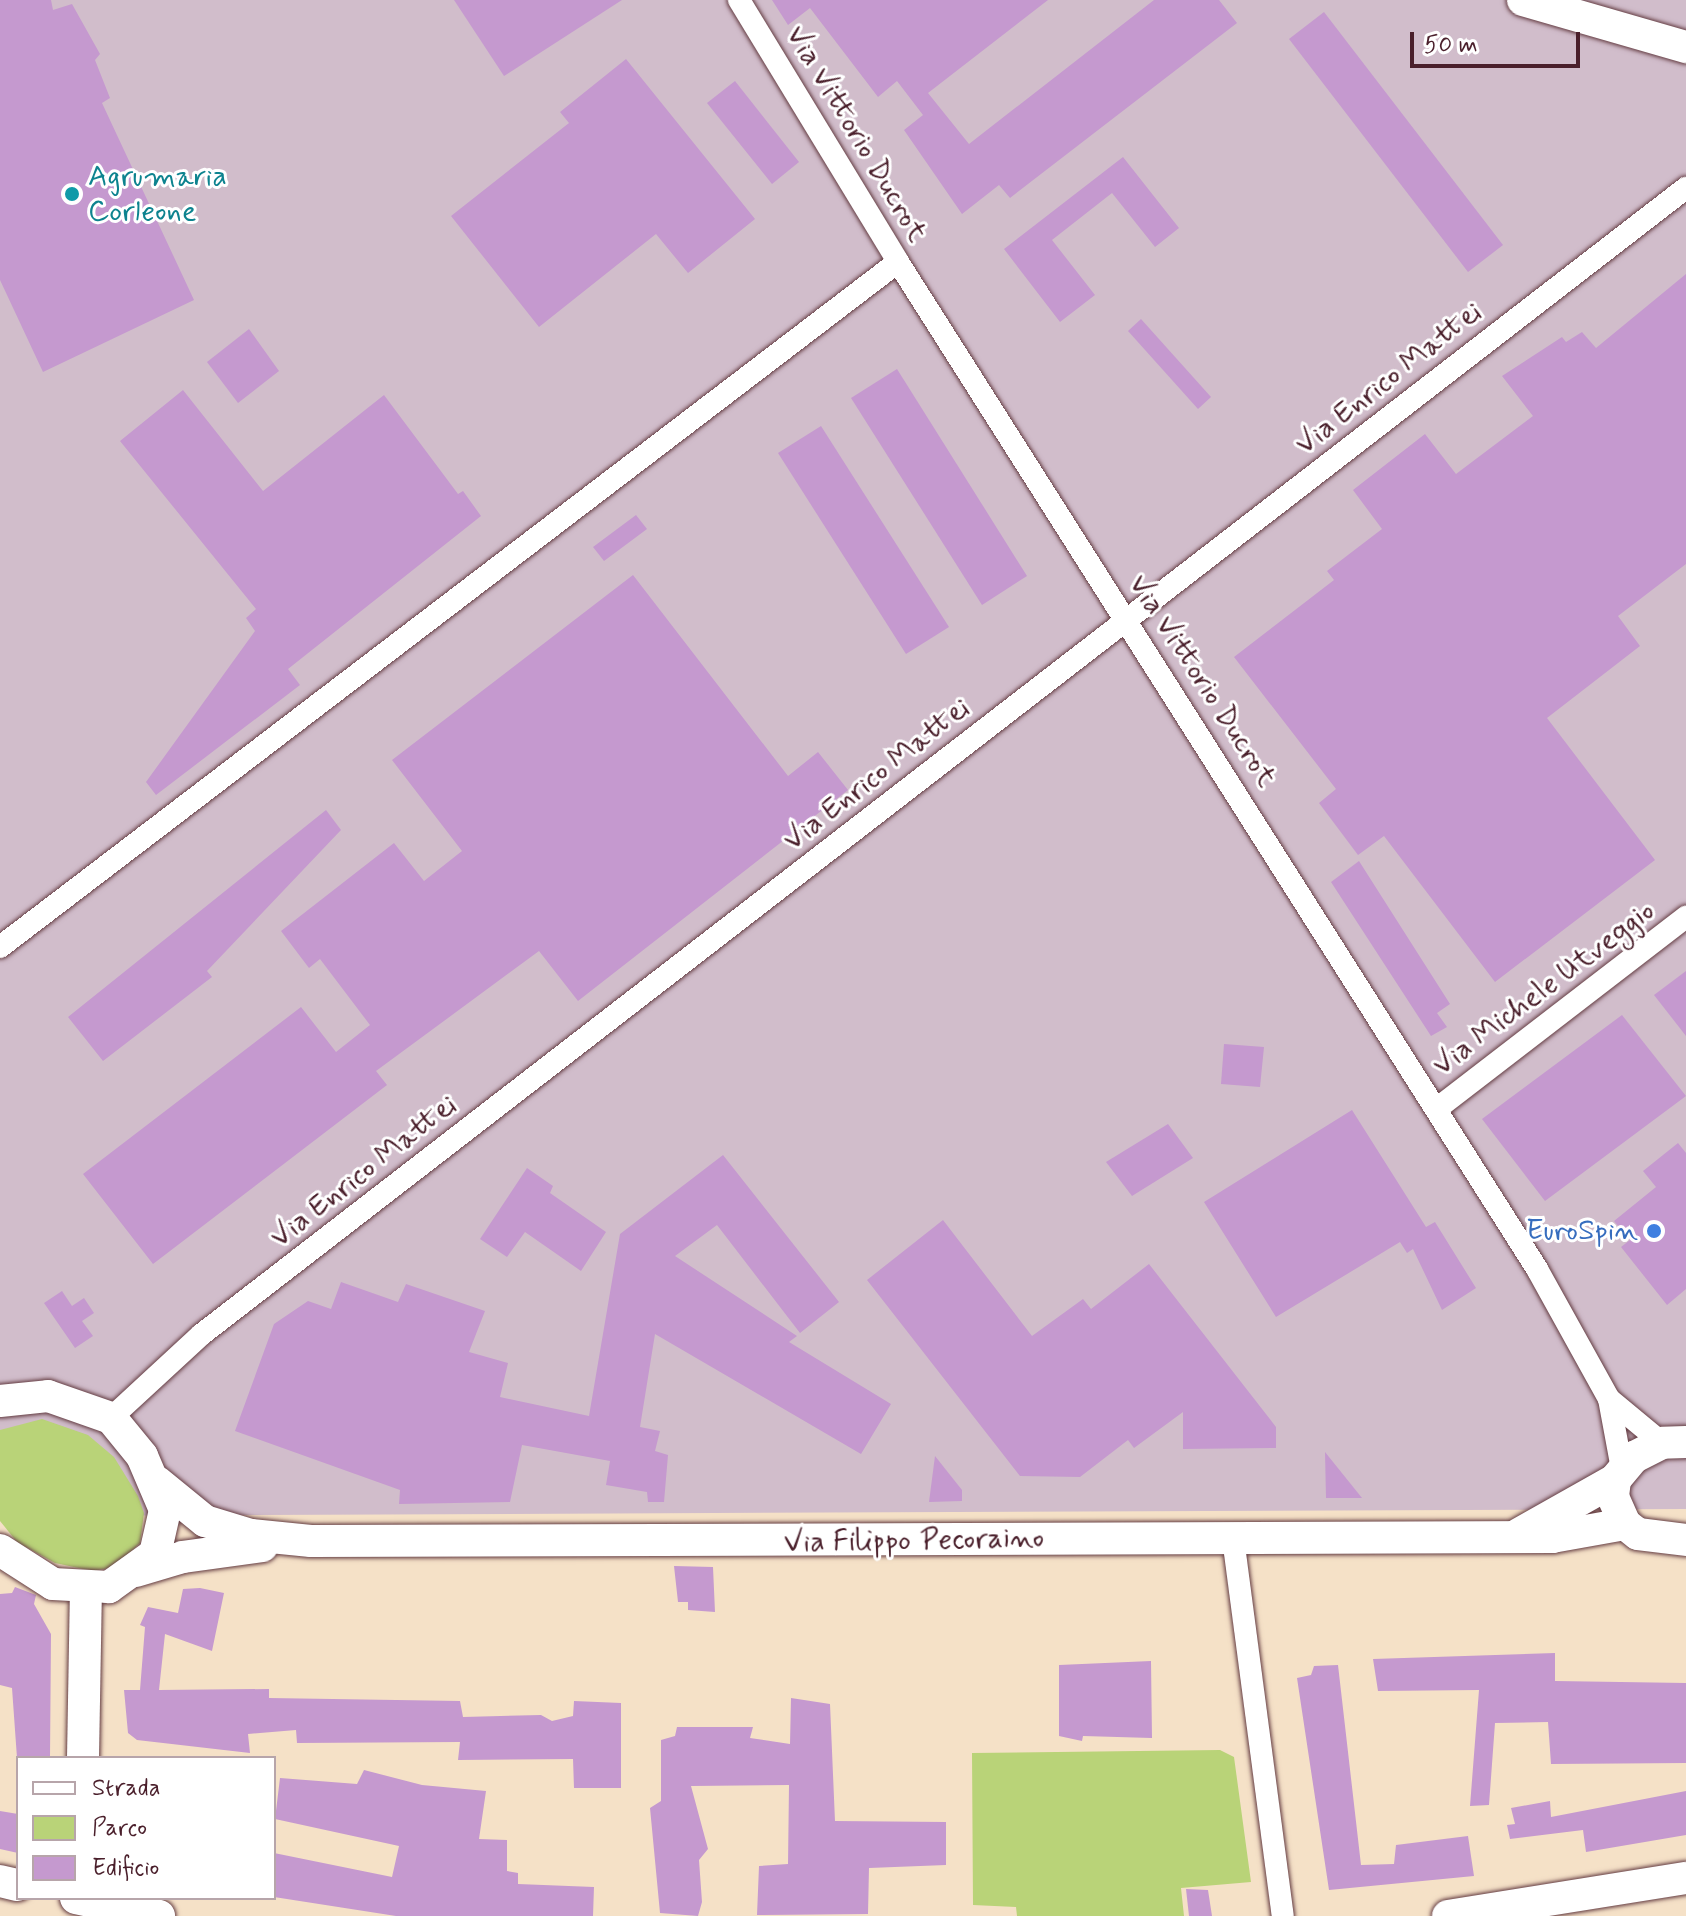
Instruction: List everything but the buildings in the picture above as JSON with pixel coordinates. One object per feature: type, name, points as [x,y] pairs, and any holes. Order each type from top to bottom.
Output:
[{"type":"street","name":"Via Vittorio Ducrot","points":[[739,0],[898,262],[1439,1107],[1609,1399]]},
{"type":"street","points":[[1523,0],[1686,47]]},
{"type":"street","name":"Via Enrico Mattei","points":[[111,1418],[202,1334],[1686,188]]},
{"type":"street","points":[[0,947],[898,262]]},
{"type":"street","name":"Via Michele Utveggio","points":[[1439,1107],[1686,917]]},
{"type":"street","points":[[0,1401],[48,1396],[111,1418],[157,1482],[165,1510],[162,1537],[155,1554],[136,1571]]},
{"type":"street","points":[[1609,1399],[1674,1442]]},
{"type":"street","points":[[1609,1399],[1618,1474],[1613,1497],[1625,1524],[1654,1540],[1686,1540]]},
{"type":"street","name":"Via Filippo Pecoraino","points":[[1516,1536],[1674,1442]]},
{"type":"street","name":"Via Filippo Pecoraino","points":[[157,1482],[205,1521],[251,1535],[311,1541],[1552,1537],[1625,1524]]},
{"type":"street","points":[[1233,1538],[1283,1916]]},
{"type":"street","name":"Via Filippo Pecoraino","points":[[86,1589],[109,1587],[136,1571],[183,1557],[311,1541]]},
{"type":"street","points":[[7,1560],[53,1584],[86,1589],[83,1756]]},
{"type":"street","points":[[1448,1916],[1686,1878]]},
{"type":"street","points":[[80,1903],[159,1916]]},
{"type":"shaded area","points":[[0,0],[1686,0],[1686,1509],[0,1516]]},
{"type":"green space","points":[[42,1419],[88,1435],[114,1457],[138,1496],[144,1513],[140,1543],[114,1567],[93,1571],[55,1563],[17,1542],[0,1521],[0,1430]]},
{"type":"green space","points":[[1220,1750],[1234,1757],[1251,1882],[1181,1888],[1184,1916],[1017,1916],[1016,1907],[973,1905],[972,1753]]},
{"type":"place","name":"Agrumaria Corleone","points":[[72,194]]},
{"type":"place","name":"EuroSpin","points":[[1654,1231]]}]
